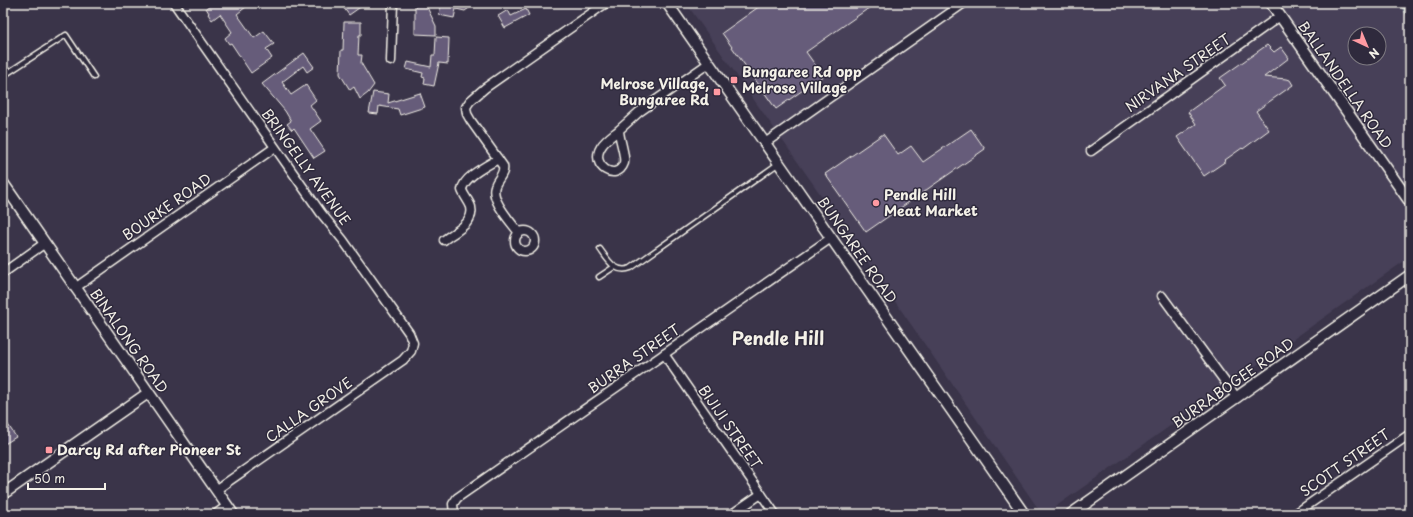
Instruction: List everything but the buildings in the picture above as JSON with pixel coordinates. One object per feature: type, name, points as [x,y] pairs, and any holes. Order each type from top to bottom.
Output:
[{"type":"street","name":"BRINGELLY AVENUE","points":[[174,3],[274,148],[321,213],[343,240],[409,333],[413,347]]},
{"type":"street","points":[[391,62],[393,3]]},
{"type":"street","points":[[519,233],[496,199],[494,188],[504,169],[467,114],[466,110],[468,104],[485,88],[606,3]]},
{"type":"street","name":"BUNGAREE ROAD","points":[[666,3],[1024,514]]},
{"type":"street","points":[[765,143],[964,3]]},
{"type":"street","name":"BALLANDELLA ROAD","points":[[1271,3],[1410,202]]},
{"type":"street","name":"NIRVANA STREET","points":[[1091,151],[1280,16]]},
{"type":"street","points":[[619,130],[624,162],[618,170],[614,172],[607,172],[598,162],[598,153],[603,144],[639,112],[709,63]]},
{"type":"street","name":"BOURKE ROAD","points":[[75,288],[274,148]]},
{"type":"street","points":[[444,240],[466,223],[470,218],[471,208],[462,190],[464,183],[468,178],[498,159]]},
{"type":"street","name":"BINALONG ROAD","points":[[3,183],[230,510]]},
{"type":"street","name":"BURRA STREET","points":[[454,514],[453,504],[457,498],[831,238]]},
{"type":"street","points":[[3,272],[44,243]]},
{"type":"street","name":"BURRABOGEE ROAD","points":[[1071,514],[1410,275]]},
{"type":"street","points":[[1162,296],[1237,398]]},
{"type":"street","name":"CALLA GROVE","points":[[216,490],[403,360],[413,347]]},
{"type":"street","name":"BIJIJI STREET","points":[[664,354],[775,514]]},
{"type":"street","points":[[3,494],[148,393]]},
{"type":"street","name":"SCOTT STREET","points":[[1295,514],[1410,434]]},
{"type":"street","points":[[732,514],[761,494]]},
{"type":"street","points":[[216,514],[230,510]]},
{"type":"lane","points":[[3,76],[66,35],[94,77]]},
{"type":"lane","points":[[600,249],[614,267],[624,270],[631,268],[779,163]]},
{"type":"lane","points":[[599,278],[614,267]]},
{"type":"shaded area","points":[[686,3],[1410,3],[1410,257],[1045,514],[1042,514]]},
{"type":"waterway","points":[[1400,3],[1410,18]]},
{"type":"place","name":"Bungaree Rd opp Melrose Village","points":[[734,80]]},
{"type":"place","name":"Melrose Village, Bungaree Rd","points":[[717,92]]},
{"type":"place","name":"Pendle Hill Meat Market","points":[[876,203]]},
{"type":"place","name":"Darcy Rd after Pioneer St","points":[[49,450]]},
{"type":"district","name":"Pendle Hill","points":[[778,339]]}]
